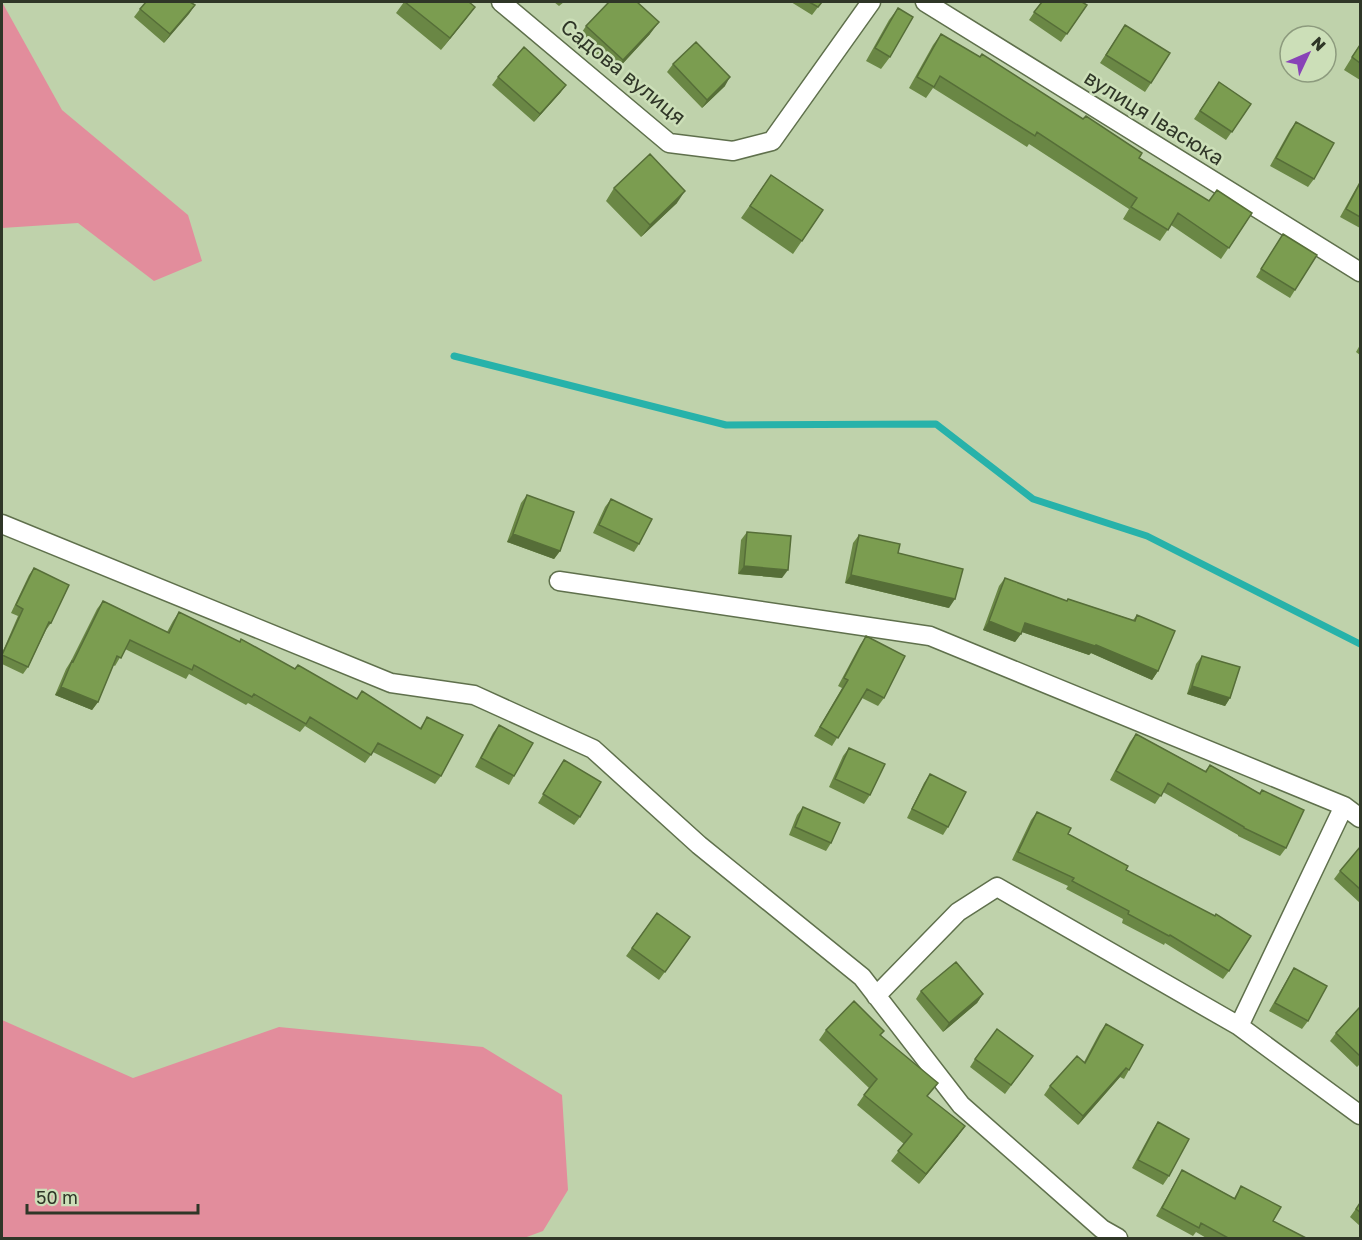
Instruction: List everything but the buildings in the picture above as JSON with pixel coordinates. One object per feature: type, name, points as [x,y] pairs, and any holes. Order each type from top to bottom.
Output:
[{"type":"street","name":"Садова вулиця","points":[[501,2],[669,143],[733,151],[772,141],[871,2]]},
{"type":"street","name":"вулиця Івасюка","points":[[925,2],[1360,272]]},
{"type":"street","points":[[2,524],[391,683],[474,695],[593,749],[699,845],[861,977],[961,1105],[1102,1229],[1118,1239]]},
{"type":"street","points":[[559,581],[930,636],[1344,806],[1360,818]]},
{"type":"street","points":[[1239,1026],[1344,806]]},
{"type":"street","points":[[876,996],[958,912],[997,887],[1239,1026],[1360,1115]]},
{"type":"shaded area","points":[[2,2],[62,110],[188,215],[202,261],[154,281],[78,223],[2,228]]},
{"type":"shaded area","points":[[2,1020],[133,1078],[279,1027],[483,1047],[562,1095],[568,1190],[543,1231],[524,1238],[2,1238]]},
{"type":"waterway","points":[[454,356],[726,425],[936,424],[1033,499],[1147,536],[1360,644]]}]
